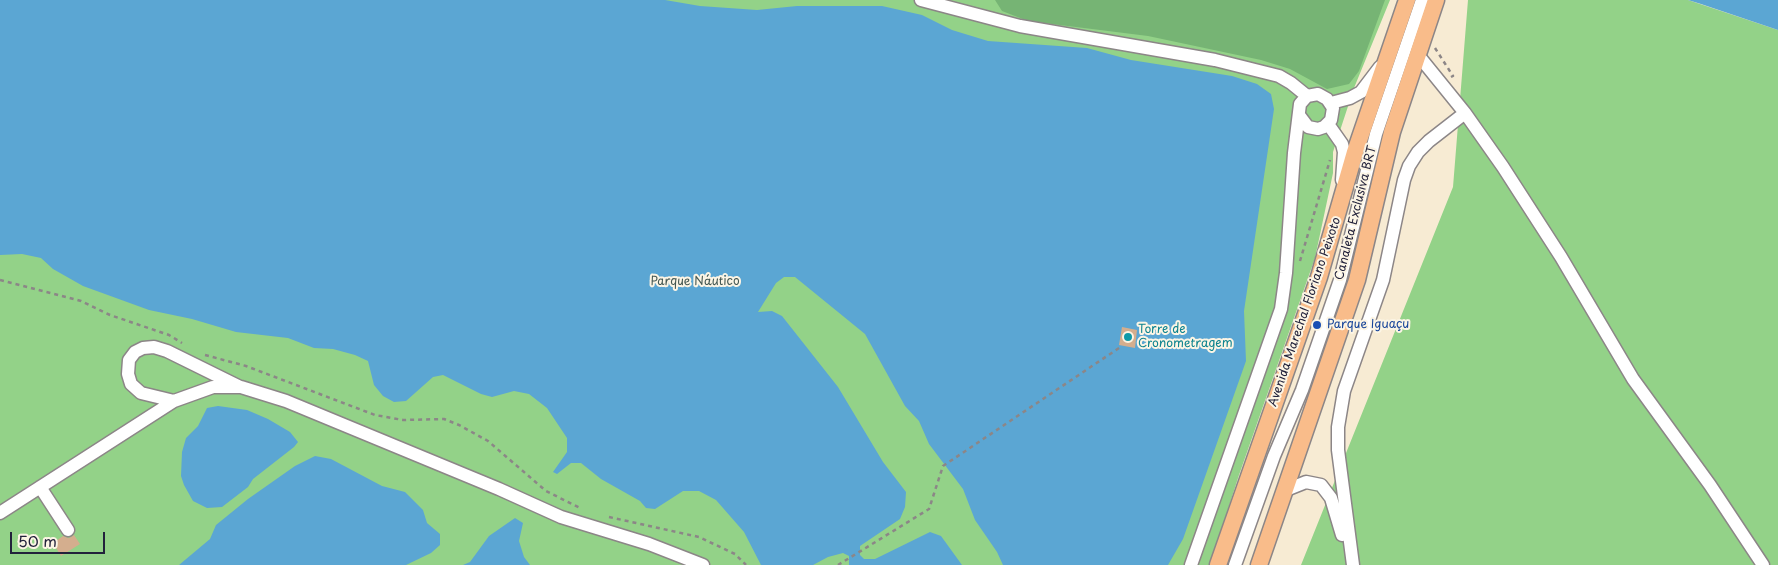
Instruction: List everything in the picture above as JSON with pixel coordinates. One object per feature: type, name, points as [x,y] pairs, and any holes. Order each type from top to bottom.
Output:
[{"type":"main road","name":"Avenida Marechal Floriano Peixoto","points":[[1218,565],[1319,277],[1355,152],[1407,0]]},
{"type":"main road","points":[[1259,565],[1357,280],[1392,132],[1436,0]]},
{"type":"street","points":[[921,0],[1043,30],[1215,60],[1279,76],[1292,83],[1307,96],[1323,95],[1331,103],[1333,114],[1328,124],[1318,129],[1308,127],[1299,115]]},
{"type":"street","name":"Canaleta Exclusiva BRT","points":[[1235,565],[1274,456],[1302,390],[1337,290],[1348,253],[1376,134],[1422,0]]},
{"type":"street","points":[[1418,56],[1465,113],[1545,231],[1633,379],[1710,485],[1763,565]]},
{"type":"street","points":[[1331,103],[1350,98],[1360,92],[1373,79],[1387,57]]},
{"type":"street","points":[[1191,565],[1281,309],[1300,104],[1307,96]]},
{"type":"street","points":[[1352,565],[1338,450],[1338,427],[1344,390],[1383,280],[1404,180],[1410,166],[1418,152],[1429,141],[1465,113]]},
{"type":"street","points":[[1328,124],[1342,144],[1344,152],[1337,218]]},
{"type":"street","points":[[174,401],[140,392],[131,384],[128,367],[129,360],[135,352],[143,348],[167,351],[241,387],[286,401],[499,489],[561,517],[648,544],[702,565]]},
{"type":"street","points":[[0,513],[174,401],[213,387],[241,387]]},
{"type":"street","points":[[1286,490],[1306,482],[1321,485],[1327,491],[1334,507],[1352,565]]},
{"type":"street","points":[[40,488],[68,530]]},
{"type":"path","points":[[1435,41],[1437,54],[1453,76]]},
{"type":"path","points":[[0,280],[81,301],[110,315],[169,335],[187,346]]},
{"type":"path","points":[[838,565],[862,552],[928,509],[943,466],[1122,346]]},
{"type":"path","points":[[198,352],[246,366],[375,415],[403,420],[444,419],[460,424],[488,441],[546,491],[563,501],[589,512]]},
{"type":"path","points":[[602,515],[699,537],[735,554],[746,565]]},
{"type":"green space","name":"Parque Náutico","points":[[0,0],[1390,0],[1354,88],[1333,152],[1333,173],[1315,258],[1239,475],[1210,565],[0,565]]},
{"type":"green space","points":[[995,0],[1385,0],[1359,71],[1349,84],[1327,89],[1290,69],[1261,60],[1148,36],[1028,21],[1002,11]]},
{"type":"green space","points":[[1468,0],[1688,0],[1778,30],[1778,565],[1301,565],[1453,187]]},
{"type":"water","name":"Parque Náutico","points":[[0,0],[665,0],[700,6],[757,10],[797,6],[882,6],[922,15],[952,30],[988,41],[1087,48],[1131,60],[1232,76],[1257,84],[1271,94],[1274,109],[1244,311],[1246,361],[1183,539],[1168,565],[1003,565],[997,552],[975,520],[963,489],[929,444],[919,421],[905,406],[865,334],[795,277],[784,277],[776,283],[758,312],[772,311],[782,316],[838,387],[883,462],[906,492],[905,507],[900,519],[860,546],[860,555],[864,559],[875,559],[930,532],[941,536],[962,565],[849,565],[849,556],[843,553],[828,557],[813,565],[761,565],[744,532],[716,500],[699,491],[683,491],[655,509],[646,508],[640,501],[601,479],[581,463],[571,463],[557,474],[553,472],[567,452],[567,438],[547,408],[529,394],[514,391],[492,397],[481,394],[443,375],[433,377],[406,401],[394,402],[383,396],[374,385],[368,361],[355,355],[333,349],[314,348],[288,338],[236,332],[192,319],[149,310],[83,286],[53,269],[41,258],[22,254],[0,255]]},
{"type":"water","points":[[1688,0],[1778,0],[1778,30],[1701,4]]},
{"type":"water","points":[[218,406],[247,410],[268,419],[290,432],[298,442],[253,479],[248,487],[222,507],[207,508],[193,501],[184,485],[181,476],[182,452],[186,438],[198,426],[207,408]]},
{"type":"water","points":[[315,456],[331,459],[382,486],[405,492],[423,510],[427,523],[440,534],[440,545],[431,553],[406,565],[179,565],[210,539],[216,525],[248,499],[295,466]]},
{"type":"water","points":[[515,518],[523,523],[519,541],[524,557],[530,565],[463,565],[470,562],[489,536]]},
{"type":"building","name":"Torre de Cronometragem","points":[[1122,327],[1137,330],[1135,348],[1119,345]]},
{"type":"building","points":[[74,535],[80,544],[61,556],[53,543],[63,536],[69,538]]},
{"type":"place","name":"Parque Iguaçu","points":[[1317,325]]},
{"type":"place","name":"Torre de Cronometragem","points":[[1128,337]]}]
